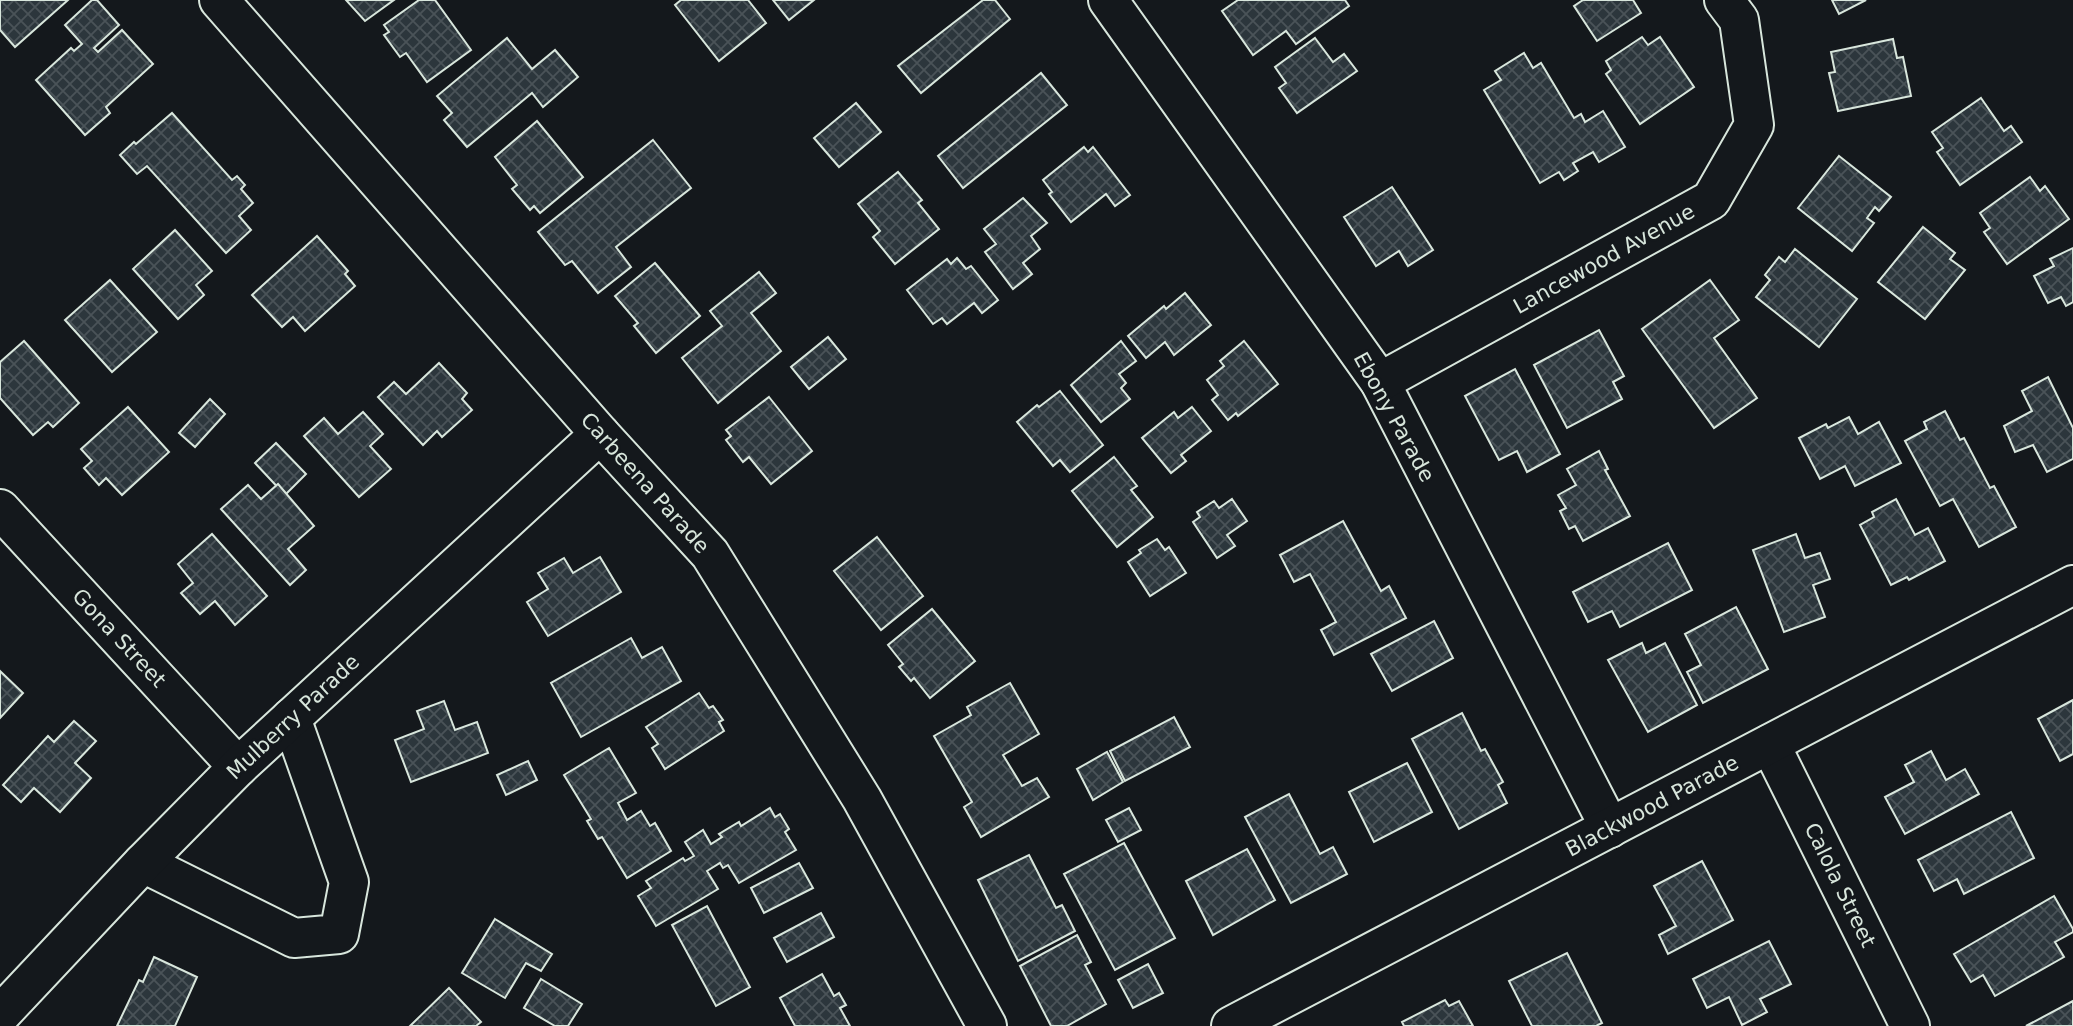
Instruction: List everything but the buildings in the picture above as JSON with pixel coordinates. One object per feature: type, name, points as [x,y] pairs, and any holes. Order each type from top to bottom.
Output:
[{"type":"street","name":"Carbeena Parade","points":[[219,0],[600,434],[710,554],[862,799],[987,1026]]},
{"type":"street","name":"Ebony Parade","points":[[1108,0],[1380,382],[1610,828]]},
{"type":"street","name":"Lancewood Avenue","points":[[1380,382],[1711,200],[1754,125],[1739,20],[1724,0]]},
{"type":"street","name":"Mulberry Parade","points":[[0,1016],[143,863],[238,767],[600,434]]},
{"type":"street","name":"Gona Street","points":[[0,509],[238,767]]},
{"type":"street","name":"Blackwood Parade","points":[[1231,1026],[2073,585]]},
{"type":"street","points":[[143,863],[295,938],[340,934],[349,882],[291,718]]},
{"type":"street","name":"Calola Street","points":[[1770,744],[1910,1026]]}]
